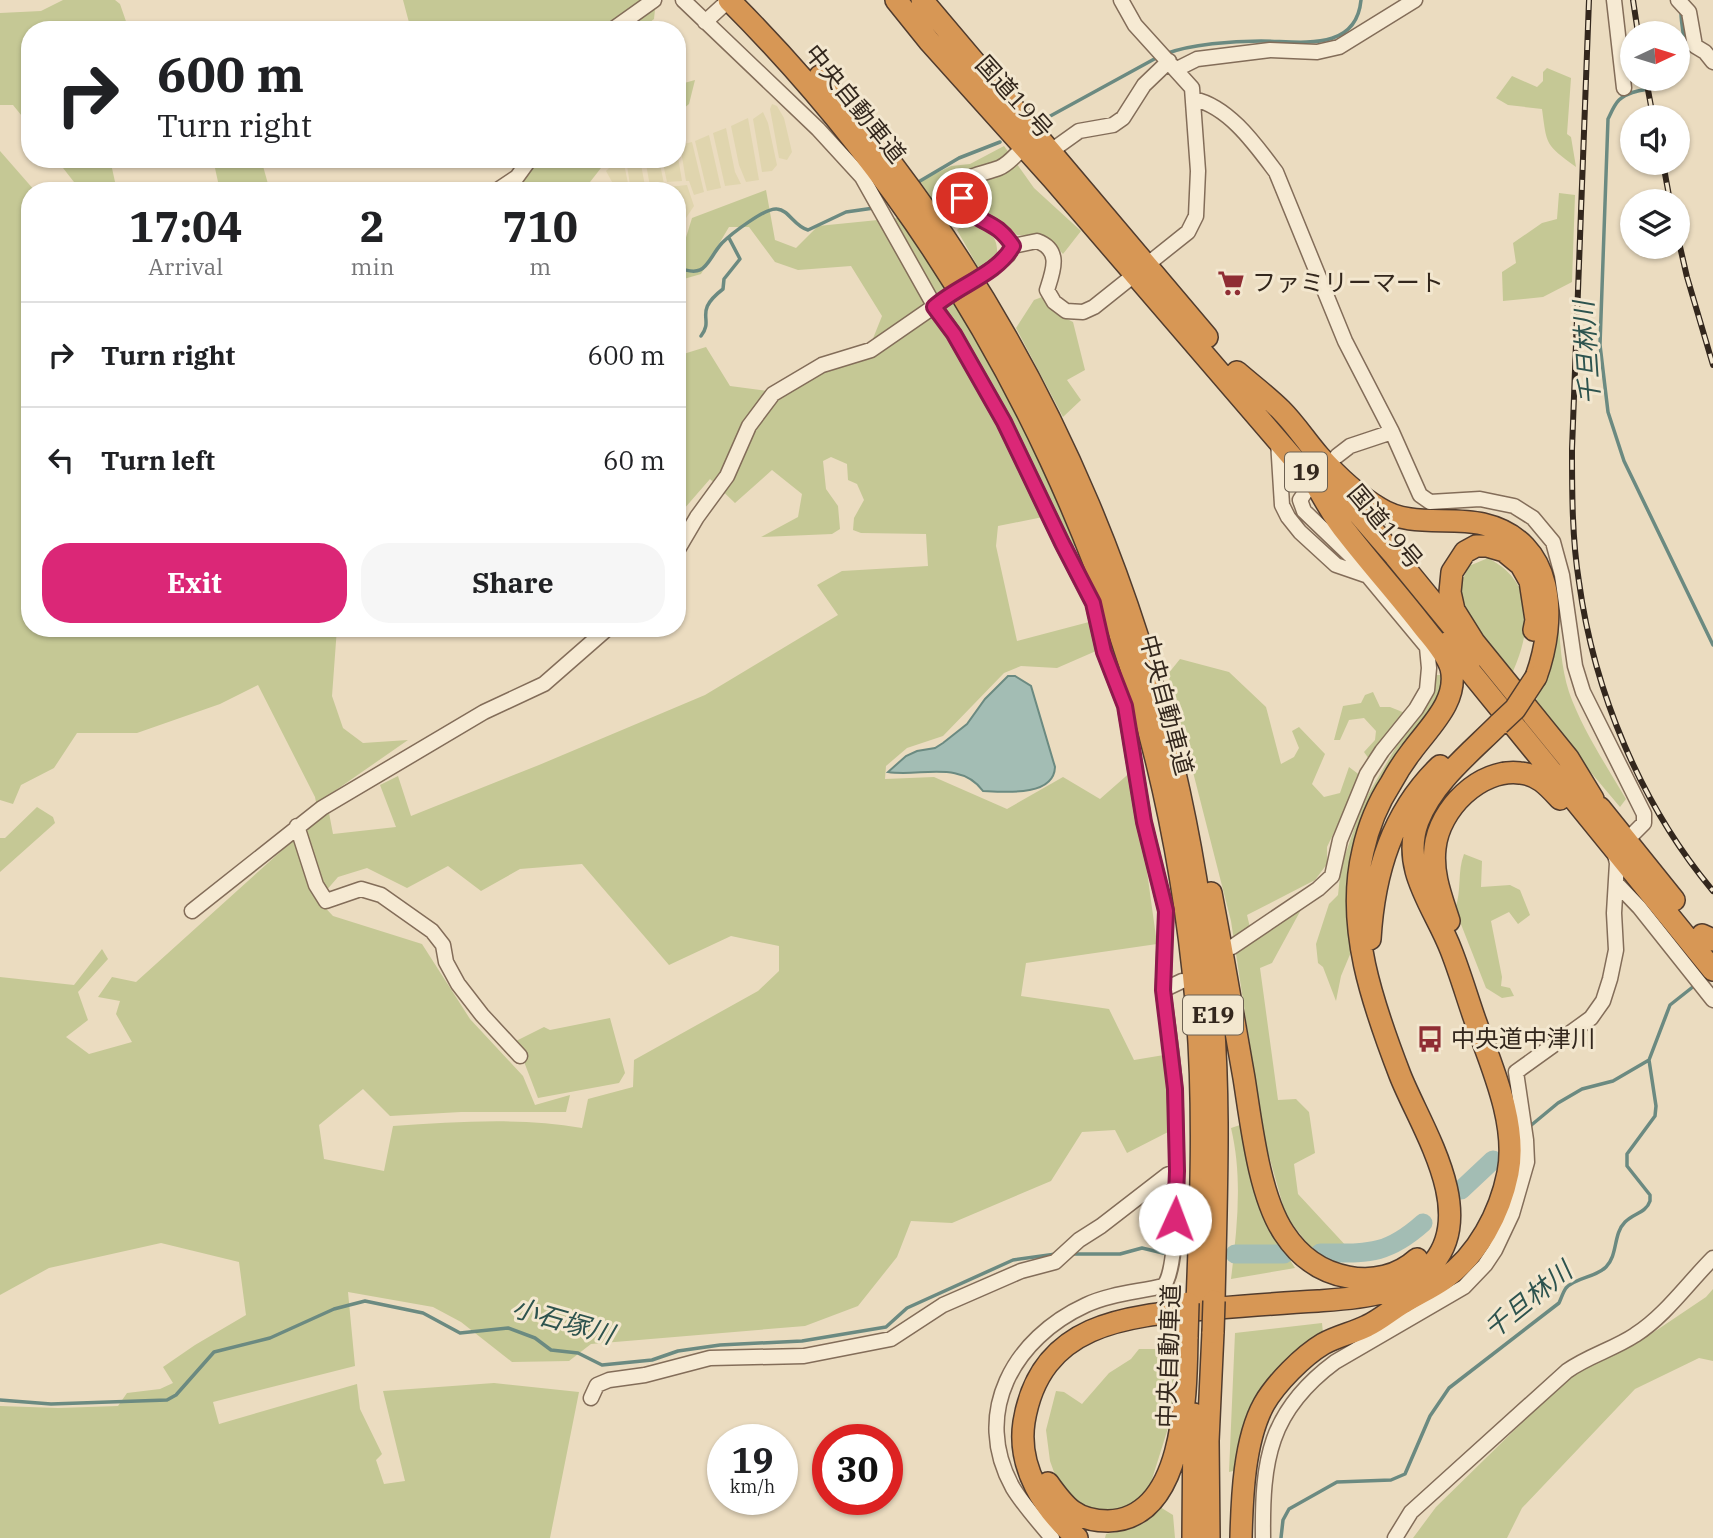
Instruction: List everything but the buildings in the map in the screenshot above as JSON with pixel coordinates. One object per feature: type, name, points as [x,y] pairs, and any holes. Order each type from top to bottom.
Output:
[{"type":"highway","name":"中央自動車道","points":[[729,0],[762,32],[845,128],[918,228],[1003,363],[1048,453],[1095,562],[1144,708],[1175,846],[1196,1001],[1202,1106],[1193,1538]]},
{"type":"highway","name":"中央自動車道","points":[[749,0],[780,31],[897,168],[958,255],[1011,344],[1061,442],[1110,557],[1166,734],[1195,872],[1211,996],[1216,1114],[1200,1302]]},
{"type":"highway","name":"国道19号","points":[[896,0],[929,41],[1024,146],[1237,372],[1395,556],[1592,799],[1618,859]]},
{"type":"highway","name":"国道19号","points":[[922,0],[1051,150],[1140,270],[1278,439],[1311,487],[1571,794],[1618,859],[1709,950]]},
{"type":"highway","points":[[1237,372],[1282,411],[1320,457],[1365,499],[1382,511],[1414,520],[1483,524],[1508,532],[1528,550],[1542,571],[1548,599],[1549,625],[1545,653],[1530,675],[1513,692],[1495,720],[1439,784],[1417,823],[1414,844],[1417,877],[1450,947],[1493,1069],[1511,1145],[1504,1190],[1486,1232],[1469,1255],[1445,1278],[1369,1325],[1324,1344],[1293,1368],[1264,1403],[1252,1438],[1242,1503],[1241,1538]]},
{"type":"highway","points":[[1077,1538],[1055,1519],[1041,1498],[1031,1477],[1025,1451],[1023,1429],[1028,1401],[1038,1378],[1055,1356],[1092,1329],[1140,1315],[1387,1293],[1410,1282],[1434,1261],[1450,1224],[1450,1209],[1441,1175],[1427,1135],[1401,1078],[1369,979],[1358,929],[1358,875],[1363,849],[1388,786],[1447,704],[1452,681],[1450,665],[1441,649],[1311,487]]},
{"type":"highway","points":[[1530,675],[1536,620],[1530,581],[1521,565],[1504,551],[1476,546],[1465,552],[1452,572],[1450,592],[1454,610],[1474,642],[1568,758],[1592,799]]},
{"type":"highway","points":[[1369,979],[1373,901],[1384,854],[1395,828],[1424,781],[1495,720]]},
{"type":"highway","points":[[1166,734],[1194,808],[1224,959],[1258,1163],[1282,1231],[1300,1253],[1336,1275],[1361,1279],[1401,1271],[1415,1261],[1438,1233],[1443,1212],[1441,1175]]},
{"type":"highway","points":[[1450,947],[1449,920],[1438,891],[1434,867],[1435,844],[1443,823],[1456,803],[1474,785],[1497,775],[1521,772],[1543,781],[1618,859],[1632,882],[1645,887],[1709,950]]},
{"type":"highway","points":[[1199,1334],[1180,1434],[1164,1483],[1152,1501],[1125,1519],[1094,1520],[1077,1515],[1064,1506],[1043,1476],[1035,1432],[1038,1412],[1059,1370],[1093,1341],[1117,1331],[1148,1325],[1345,1308],[1385,1302],[1424,1290]]},
{"type":"highway","name":"中央自動車道","points":[[1199,1334],[1208,1441],[1209,1538]]},
{"type":"street","points":[[625,21],[654,0]]},
{"type":"street","points":[[683,0],[708,19],[843,154],[862,177],[1004,422],[1093,603],[1104,652],[1125,706],[1144,822],[1166,911],[1163,990],[1175,1089],[1175,1243],[1167,1283],[1088,1303],[1067,1315],[1043,1330],[1007,1376],[997,1424],[998,1445],[1013,1487],[1052,1538]]},
{"type":"street","points":[[708,19],[729,0]]},
{"type":"street","points":[[1013,246],[1037,241],[1049,248],[1055,262],[1047,290],[1054,302],[1066,311],[1083,312],[1094,307],[1188,232],[1196,216],[1198,170],[1194,99],[1189,83],[1135,25],[1121,0]]},
{"type":"street","points":[[1051,150],[1079,131],[1113,125],[1123,118],[1144,85],[1171,63],[1270,50],[1317,52],[1339,47],[1415,0]]},
{"type":"street","points":[[1614,0],[1620,53]]},
{"type":"street","points":[[1678,0],[1689,12],[1695,46],[1705,52],[1713,62]]},
{"type":"street","points":[[1194,99],[1205,101],[1233,121],[1259,148],[1276,172],[1345,341],[1424,500],[1430,502],[1480,499],[1504,502],[1533,518],[1553,542],[1562,575],[1575,666],[1583,692],[1644,814],[1644,823],[1618,859],[1614,913],[1616,950],[1611,979],[1603,1001],[1591,1018],[1516,1072],[1527,1140],[1527,1162],[1513,1214],[1495,1250],[1464,1287],[1335,1362],[1292,1403],[1280,1422],[1265,1471],[1263,1538]]},
{"type":"street","points":[[1013,246],[993,224],[966,210],[962,198],[963,185],[971,175],[1005,165],[1024,146]]},
{"type":"street","points":[[510,182],[524,168]]},
{"type":"street","points":[[686,536],[727,476],[749,426],[773,394],[822,365],[871,350],[994,267],[1008,256],[1013,246]]},
{"type":"street","points":[[1337,456],[1350,446],[1392,432]]},
{"type":"street","points":[[1278,439],[1282,505],[1288,517],[1300,532],[1336,565],[1369,577]]},
{"type":"street","points":[[1232,947],[1318,889],[1332,876],[1339,840],[1367,774],[1427,690],[1427,648],[1353,558],[1304,511],[1300,500],[1311,487]]},
{"type":"street","points":[[192,911],[322,808],[484,712],[544,684],[598,637]]},
{"type":"street","points":[[297,826],[316,885],[326,901],[361,889],[381,895],[432,931],[443,945],[446,962],[458,984],[520,1056]]},
{"type":"street","points":[[1618,859],[1639,907],[1713,1000]]},
{"type":"street","points":[[1709,950],[1704,968],[1713,980]]},
{"type":"street","points":[[1163,990],[1182,981]]},
{"type":"street","points":[[591,1398],[597,1385],[609,1380],[645,1376],[701,1360],[804,1356],[891,1339],[943,1305],[1021,1271],[1055,1262],[1167,1175],[1177,1171]]},
{"type":"street","points":[[1395,1538],[1411,1512],[1567,1371],[1581,1361],[1633,1337],[1650,1325],[1713,1258]]},
{"type":"shaded area","points":[[772,104],[777,106],[784,118],[792,152],[787,160],[779,158],[770,109]]},
{"type":"shaded area","points":[[763,112],[777,165],[772,171],[762,172],[753,119]]},
{"type":"shaded area","points":[[748,118],[759,180],[746,182],[739,165],[731,126]]},
{"type":"shaded area","points":[[726,128],[735,172],[741,184],[725,186],[713,133]]},
{"type":"shaded area","points":[[709,135],[721,188],[707,191],[695,141]]},
{"type":"shaded area","points":[[692,142],[704,192],[694,195],[689,181],[686,181],[684,168],[686,168],[686,144]]},
{"type":"shaded area","points":[[609,168],[625,168],[628,182],[612,182],[606,171]]},
{"type":"shaded area","points":[[627,168],[642,168],[644,182],[630,182]]},
{"type":"shaded area","points":[[647,168],[661,168],[664,182],[649,182]]},
{"type":"shaded area","points":[[664,168],[680,168],[682,181],[667,182]]},
{"type":"shaded area","points":[[686,185],[694,206],[686,218]]},
{"type":"green space","points":[[63,0],[115,0],[120,4],[126,21],[21,21],[21,115],[13,105],[0,105],[0,13],[41,11]]},
{"type":"green space","points":[[403,0],[656,0],[651,21],[409,21]]},
{"type":"green space","points":[[1547,68],[1571,78],[1567,134],[1571,137],[1576,167],[1549,143],[1542,109],[1508,105],[1496,98],[1512,76],[1537,87],[1543,81],[1543,72]]},
{"type":"green space","points":[[695,80],[686,106],[686,82]]},
{"type":"green space","points":[[1004,146],[1034,188],[1081,231],[1063,254],[1048,237],[1017,235],[976,208],[959,182],[932,199],[920,181],[951,166],[970,164]]},
{"type":"green space","points":[[0,151],[27,182],[21,182],[21,637],[336,637],[332,696],[343,728],[363,743],[408,740],[326,797],[333,834],[396,827],[380,785],[398,776],[411,816],[705,695],[838,615],[817,585],[842,571],[928,566],[926,534],[861,533],[853,530],[854,518],[864,500],[857,484],[848,480],[847,464],[831,457],[823,461],[826,489],[838,506],[840,529],[832,534],[761,537],[798,517],[802,494],[772,470],[735,503],[710,479],[686,507],[686,353],[706,347],[730,386],[783,393],[807,376],[866,356],[882,316],[851,266],[798,270],[775,262],[749,227],[729,227],[701,274],[686,278],[686,238],[692,218],[766,190],[775,240],[796,248],[818,226],[898,218],[964,316],[1018,414],[1076,546],[1057,552],[1043,517],[998,526],[996,546],[1017,641],[1089,622],[1096,651],[1057,668],[1021,666],[1004,673],[943,736],[907,748],[886,766],[885,779],[934,777],[1007,809],[1063,777],[1100,799],[1133,770],[1157,944],[1026,963],[1021,996],[1109,1009],[1134,1060],[1164,1055],[1172,1130],[1127,1153],[1115,1130],[1082,1132],[1051,1181],[952,1223],[911,1221],[897,1257],[858,1306],[805,1326],[591,1344],[569,1361],[512,1362],[461,1322],[433,1307],[348,1292],[355,1366],[213,1402],[219,1424],[357,1384],[360,1409],[382,1454],[376,1460],[384,1484],[405,1481],[383,1391],[494,1383],[579,1392],[550,1538],[0,1538],[0,1406],[118,1406],[127,1393],[160,1389],[173,1383],[163,1367],[246,1315],[239,1262],[161,1243],[49,1268],[0,1295],[0,977],[74,985],[102,949],[108,959],[78,992],[88,1020],[66,1037],[89,1054],[132,1042],[116,1014],[120,1001],[98,997],[112,977],[136,982],[319,817],[315,797],[258,685],[220,704],[137,733],[77,733],[54,768],[21,785],[13,804],[0,800]],"holes":[[[582,864],[669,965],[731,936],[779,946],[779,971],[758,991],[634,1060],[633,1087],[588,1099],[582,1128],[512,1121],[393,1126],[384,1171],[324,1159],[319,1125],[363,1089],[390,1116],[461,1112],[566,1112],[570,1095],[535,1105],[523,1076],[470,1019],[422,944],[333,916],[318,900],[338,877],[367,868],[407,888],[448,866],[481,891],[520,869]]]},
{"type":"green space","points":[[63,168],[112,168],[115,182],[74,182]]},
{"type":"green space","points":[[215,168],[264,168],[267,182],[218,182]]},
{"type":"green space","points":[[519,168],[601,168],[590,182],[518,182]]},
{"type":"green space","points":[[1559,193],[1575,195],[1572,282],[1543,297],[1503,301],[1502,272],[1516,263],[1513,243],[1542,223],[1557,219]]},
{"type":"green space","points":[[966,222],[985,230],[996,242],[997,257],[988,265],[978,267],[957,230]]},
{"type":"green space","points":[[1042,297],[1055,313],[1073,322],[1085,370],[1067,380],[1081,400],[1063,417],[1016,328],[1034,300]]},
{"type":"green space","points":[[1488,558],[1516,581],[1526,610],[1523,643],[1511,676],[1464,611],[1460,585],[1469,566]]},
{"type":"green space","points":[[1555,615],[1558,615],[1569,692],[1587,733],[1626,799],[1620,807],[1534,705],[1547,673]]},
{"type":"green space","points":[[1180,659],[1229,672],[1266,707],[1281,764],[1294,757],[1299,748],[1292,731],[1299,727],[1325,754],[1312,784],[1324,797],[1340,793],[1349,767],[1361,776],[1327,847],[1327,864],[1315,880],[1247,915],[1253,940],[1303,906],[1272,963],[1260,968],[1278,1100],[1296,1099],[1309,1112],[1315,1153],[1294,1164],[1298,1194],[1348,1248],[1310,1247],[1286,1216],[1264,1138],[1231,921],[1168,674]]},
{"type":"green space","points":[[1435,675],[1442,675],[1440,696],[1389,777],[1351,952],[1341,976],[1336,1001],[1323,967],[1318,963],[1316,944],[1329,904],[1338,895],[1341,867],[1363,803],[1399,742],[1429,702],[1435,686]]},
{"type":"green space","points":[[1373,692],[1380,707],[1390,707],[1405,713],[1371,762],[1364,752],[1375,740],[1376,731],[1364,718],[1349,720],[1340,740],[1334,740],[1343,706],[1361,703],[1365,695]]},
{"type":"green space","points":[[37,807],[53,817],[55,823],[0,872],[0,838],[5,838]]},
{"type":"green space","points":[[1464,854],[1482,861],[1481,887],[1510,885],[1520,890],[1530,915],[1518,924],[1509,912],[1491,921],[1502,977],[1501,986],[1510,988],[1514,996],[1502,998],[1486,988],[1455,909]]},
{"type":"green space","points":[[610,1018],[625,1073],[619,1083],[538,1098],[516,1041],[544,1027],[550,1030]]},
{"type":"green space","points":[[1240,1125],[1260,1200],[1275,1234],[1295,1268],[1231,1279],[1238,1185],[1231,1128]]},
{"type":"green space","points":[[1713,1289],[1713,1361],[1699,1358],[1635,1389],[1522,1508],[1507,1538],[1413,1538],[1436,1507],[1581,1365],[1651,1334],[1706,1297]]},
{"type":"green space","points":[[1322,1323],[1323,1333],[1297,1351],[1241,1469],[1229,1472],[1235,1333]]},
{"type":"green space","points":[[1139,1349],[1156,1349],[1169,1354],[1176,1367],[1174,1409],[1148,1492],[1128,1510],[1102,1514],[1080,1504],[1059,1486],[1050,1461],[1046,1430],[1056,1391],[1064,1392],[1082,1404],[1109,1373],[1131,1359]]},
{"type":"green space","points":[[1160,1507],[1173,1515],[1175,1538],[1105,1538],[1106,1534],[1143,1523]]},
{"type":"water","points":[[1008,676],[1015,676],[1031,686],[1055,767],[1046,784],[1026,791],[983,791],[974,781],[952,773],[888,772],[906,756],[935,748],[967,724],[985,699]]},
{"type":"waterway","points":[[1165,54],[1199,45],[1225,42],[1323,40],[1349,29],[1357,17],[1361,0]]},
{"type":"waterway","name":"千旦林川","points":[[1681,10],[1681,21]]},
{"type":"waterway","points":[[1043,120],[1158,57]]},
{"type":"waterway","name":"千旦林川","points":[[1639,91],[1617,102],[1608,119],[1600,345],[1608,412],[1624,461],[1713,645]]},
{"type":"waterway","points":[[920,181],[959,158],[1000,142]]},
{"type":"waterway","points":[[686,270],[694,271],[705,267],[726,239],[765,212],[781,210],[808,230],[846,212],[874,208]]},
{"type":"waterway","points":[[701,336],[705,330],[708,304],[723,289],[724,279],[740,259],[729,238]]},
{"type":"waterway","name":"千旦林川","points":[[1281,1538],[1283,1520],[1289,1509],[1337,1482],[1391,1480],[1405,1474],[1430,1416],[1449,1388],[1559,1303],[1570,1284],[1602,1271],[1610,1262],[1621,1227],[1628,1219],[1646,1208],[1650,1201],[1650,1195],[1627,1166],[1627,1154],[1655,1116],[1649,1060],[1670,1005],[1694,986]]},
{"type":"waterway","name":"小石塚川","points":[[1529,1127],[1558,1103],[1582,1089],[1613,1081],[1649,1060]]},
{"type":"waterway","name":"小石塚川","points":[[1461,1190],[1493,1160]]},
{"type":"waterway","name":"小石塚川","points":[[1320,1253],[1363,1252],[1387,1247],[1423,1223]]},
{"type":"waterway","name":"小石塚川","points":[[1071,1254],[1120,1254],[1142,1248],[1167,1254]]},
{"type":"waterway","name":"小石塚川","points":[[0,1400],[51,1404],[167,1400],[176,1395],[214,1352],[270,1338],[334,1309],[365,1301],[423,1313],[460,1333],[508,1328],[535,1338],[551,1350],[578,1353],[602,1365],[652,1360],[678,1351],[720,1345],[802,1341],[886,1327],[907,1308],[1013,1260],[1056,1254]]},
{"type":"waterway","name":"小石塚川","points":[[1235,1254],[1284,1254]]},
{"type":"railway","points":[[1589,0],[1572,449],[1577,565],[1596,665],[1625,746],[1664,822],[1713,891]]},
{"type":"railway","points":[[1633,0],[1636,21]]},
{"type":"railway","points":[[1648,91],[1651,105]]},
{"type":"railway","points":[[1665,175],[1668,189]]},
{"type":"railway","points":[[1683,259],[1713,365]]},
{"type":"place","name":"ファミリーマート","points":[[1231,283]]},
{"type":"place","name":"中央道中津川","points":[[1430,1039]]},
{"type":"route","points":[[962,198],[966,210],[993,224],[1013,246],[1008,256],[994,267],[934,307],[954,334],[1004,422],[1093,603],[1104,652],[1125,706],[1133,744],[1144,822],[1166,911],[1163,990],[1175,1089],[1175,1219]]}]
